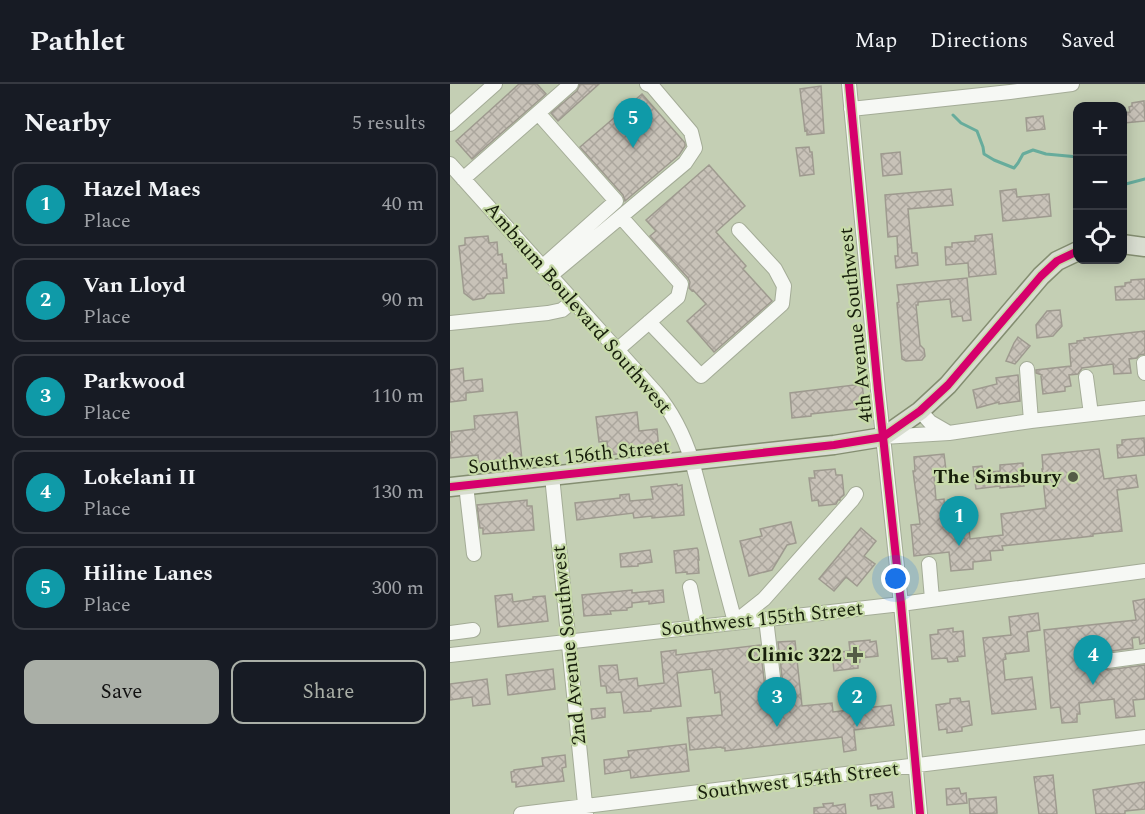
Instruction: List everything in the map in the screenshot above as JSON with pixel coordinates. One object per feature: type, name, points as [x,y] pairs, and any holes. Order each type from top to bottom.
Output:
[{"type":"main road","points":[[1127,245],[1145,247]]},
{"type":"main road","points":[[883,437],[920,411],[948,385],[1041,276],[1057,261],[1073,252]]},
{"type":"main road","name":"Southwest 156th Street","points":[[458,486],[834,445],[883,437]]},
{"type":"street","points":[[450,124],[495,84]]},
{"type":"street","points":[[463,179],[571,84]]},
{"type":"street","points":[[546,271],[621,217],[686,163],[695,148],[691,132],[652,86],[646,84]]},
{"type":"street","name":"4th Avenue Southwest","points":[[849,84],[920,814]]},
{"type":"street","points":[[851,109],[1009,88],[1072,84]]},
{"type":"street","points":[[538,113],[616,201],[546,271]]},
{"type":"street","name":"Ambaum Boulevard Southwest","points":[[450,164],[668,408],[682,434],[692,461],[735,622]]},
{"type":"street","points":[[617,350],[678,297],[681,284],[621,217]]},
{"type":"street","points":[[649,322],[701,376],[782,304],[784,286],[775,269],[739,230]]},
{"type":"street","points":[[450,323],[548,313],[562,310],[573,301]]},
{"type":"street","points":[[1027,369],[1031,421]]},
{"type":"street","points":[[1086,377],[1090,414]]},
{"type":"street","points":[[883,437],[949,433],[1145,408]]},
{"type":"street","points":[[920,411],[930,422],[949,433]]},
{"type":"street","name":"2nd Avenue Southwest","points":[[552,476],[586,810]]},
{"type":"street","points":[[458,486],[474,554]]},
{"type":"street","points":[[735,622],[764,599],[856,494]]},
{"type":"street","points":[[929,564],[932,599]]},
{"type":"street","name":"Southwest 155th Street","points":[[450,656],[901,604],[1145,571]]},
{"type":"street","points":[[690,587],[698,626]]},
{"type":"street","points":[[766,619],[775,694]]},
{"type":"street","points":[[450,633],[473,630]]},
{"type":"street","points":[[1107,661],[1145,656]]},
{"type":"street","name":"Southwest 154th Street","points":[[521,814],[586,810],[1145,737]]},
{"type":"building","points":[[519,84],[537,84],[546,94],[472,159],[456,141]]},
{"type":"building","points":[[580,84],[599,84],[558,121],[551,113],[577,91]]},
{"type":"building","points":[[821,86],[824,133],[807,135],[800,89]]},
{"type":"building","points":[[642,94],[685,143],[685,146],[679,155],[625,201],[623,195],[580,147]]},
{"type":"building","points":[[1144,101],[1145,121],[1127,123],[1127,112],[1130,112],[1129,107],[1132,103]]},
{"type":"building","points":[[1043,116],[1045,129],[1027,131],[1026,118]]},
{"type":"building","points":[[809,147],[812,152],[814,174],[800,176],[796,148]]},
{"type":"building","points":[[900,152],[902,174],[883,176],[881,154]]},
{"type":"building","points":[[709,165],[745,206],[716,232],[746,266],[743,269],[772,301],[714,352],[687,321],[706,304],[689,288],[688,278],[650,236],[656,231],[646,220]]},
{"type":"building","points":[[951,189],[953,205],[908,209],[912,253],[917,253],[918,265],[896,268],[897,236],[888,237],[885,195]]},
{"type":"building","points":[[1016,189],[1017,197],[1049,194],[1051,216],[1003,221],[1000,191]]},
{"type":"building","points":[[992,234],[996,274],[969,277],[968,263],[946,265],[945,247],[952,247],[952,243],[975,241],[975,236]]},
{"type":"building","points":[[488,236],[489,243],[497,242],[498,255],[502,254],[503,264],[506,264],[507,278],[503,278],[504,293],[487,294],[484,298],[473,300],[464,293],[459,246],[465,245],[465,238]]},
{"type":"building","points":[[967,278],[971,320],[963,321],[962,316],[952,317],[950,299],[918,302],[916,305],[920,345],[924,349],[925,356],[922,360],[902,359],[897,285]]},
{"type":"building","points":[[1145,279],[1145,299],[1116,300],[1115,287],[1125,286],[1125,283],[1131,280]]},
{"type":"building","points":[[1060,310],[1062,326],[1053,336],[1037,338],[1036,325],[1047,311]]},
{"type":"building","points":[[1145,331],[1145,354],[1129,359],[1131,373],[1114,374],[1113,364],[1082,368],[1078,374],[1069,375],[1071,386],[1065,387],[1065,391],[1043,394],[1042,375],[1036,373],[1036,370],[1071,366],[1069,344],[1085,340],[1084,338]]},
{"type":"building","points":[[1018,337],[1030,346],[1015,364],[1006,361]]},
{"type":"building","points":[[463,368],[464,381],[482,379],[483,391],[466,393],[466,400],[450,402],[450,370]]},
{"type":"building","points":[[1018,375],[1020,401],[999,404],[999,402],[977,408],[973,390],[997,384],[996,378]]},
{"type":"building","points":[[862,384],[865,408],[792,418],[790,393]]},
{"type":"building","points":[[517,412],[522,460],[479,464],[478,455],[450,458],[451,432],[475,429],[474,416]]},
{"type":"building","points":[[637,412],[639,431],[657,429],[659,450],[608,455],[607,441],[599,442],[596,417]]},
{"type":"building","points":[[1144,438],[1145,455],[1118,458],[1117,445],[1122,445],[1122,440]]},
{"type":"building","points":[[1099,449],[1104,479],[1136,475],[1138,487],[1117,490],[1122,531],[1002,546],[1003,550],[990,551],[991,560],[973,562],[973,569],[951,571],[949,552],[914,556],[911,525],[920,524],[913,471],[915,471],[914,457],[944,454],[946,470],[939,471],[940,475],[934,476],[936,500],[944,499],[946,522],[968,520],[970,539],[1003,535],[1001,514],[1046,508],[1042,455]]},
{"type":"building","points":[[1023,463],[1024,486],[976,489],[973,467],[982,466],[983,473],[1000,471],[1000,465]]},
{"type":"building","points":[[835,469],[836,475],[842,475],[844,495],[836,504],[819,506],[818,500],[812,501],[809,478],[815,478],[814,471]]},
{"type":"building","points":[[682,485],[684,515],[634,518],[633,513],[577,520],[575,503],[620,498],[620,495],[629,494],[630,501],[653,499],[651,487]]},
{"type":"building","points":[[527,500],[527,506],[532,506],[534,530],[483,534],[477,505]]},
{"type":"building","points":[[791,522],[796,543],[787,545],[772,570],[749,576],[740,541],[762,536],[760,529]]},
{"type":"building","points":[[861,528],[876,541],[864,556],[875,564],[857,586],[846,577],[834,591],[819,579]]},
{"type":"building","points":[[697,548],[699,573],[676,573],[674,551]]},
{"type":"building","points":[[650,550],[652,562],[621,567],[620,554]]},
{"type":"building","points":[[632,590],[632,593],[663,590],[664,602],[632,603],[632,607],[627,610],[584,616],[582,595]]},
{"type":"building","points":[[512,594],[513,602],[545,596],[548,621],[498,627],[495,596]]},
{"type":"building","points":[[1145,599],[1145,643],[1140,644],[1139,637],[1132,638],[1133,648],[1105,652],[1101,654],[1098,662],[1100,667],[1108,670],[1145,665],[1145,699],[1133,700],[1135,716],[1116,718],[1114,699],[1079,703],[1080,714],[1077,714],[1077,722],[1062,723],[1060,707],[1051,708],[1044,630],[1136,620],[1133,601]]},
{"type":"building","points":[[1038,613],[1040,630],[1027,632],[1029,651],[1005,654],[1006,659],[1003,660],[1005,680],[1032,677],[1036,709],[992,714],[983,638],[1011,635],[1009,617]]},
{"type":"building","points":[[953,628],[953,632],[963,631],[965,656],[957,657],[958,661],[948,662],[947,658],[932,659],[930,635],[938,634],[938,630]]},
{"type":"building","name":"Clinic 322","points":[[870,640],[870,642],[876,641],[878,656],[860,658],[858,668],[834,671],[832,653],[850,651],[849,642]]},
{"type":"building","points":[[795,641],[802,706],[832,703],[833,712],[891,705],[894,725],[854,730],[856,750],[844,752],[842,737],[725,751],[725,748],[721,747],[690,750],[687,718],[722,715],[720,692],[715,693],[712,669],[677,673],[681,706],[651,709],[651,711],[624,713],[621,692],[607,693],[606,686],[601,686],[599,666],[617,665],[619,680],[637,678],[638,686],[664,683],[661,652],[676,650],[676,655],[760,645],[766,696],[771,702],[777,703],[784,694],[778,642]]},
{"type":"building","points":[[553,669],[555,689],[508,695],[506,675]]},
{"type":"building","points":[[487,679],[490,704],[473,706],[472,697],[450,700],[450,684]]},
{"type":"building","points":[[960,698],[961,702],[969,701],[972,725],[962,727],[962,731],[947,733],[947,729],[939,730],[936,705],[950,703],[950,699]]},
{"type":"building","points":[[605,708],[605,717],[592,719],[591,709]]},
{"type":"building","points":[[686,744],[689,771],[631,778],[630,770],[605,774],[604,760],[629,757],[628,751]]},
{"type":"building","points":[[565,755],[566,767],[562,768],[564,781],[516,787],[516,782],[512,782],[511,772],[514,770],[543,766],[542,758]]},
{"type":"building","points":[[1053,775],[1057,814],[1039,814],[1034,777]]},
{"type":"building","points":[[1145,782],[1145,809],[1125,811],[1125,814],[1096,814],[1093,790]]},
{"type":"building","points":[[959,788],[961,794],[966,793],[967,803],[947,805],[946,789]]},
{"type":"building","points":[[892,792],[894,807],[878,809],[877,805],[871,806],[870,795]]},
{"type":"building","points":[[996,797],[997,813],[970,814],[969,799]]},
{"type":"building","points":[[833,803],[833,806],[845,804],[846,814],[814,814],[814,808]]},
{"type":"waterway","points":[[953,115],[961,123],[977,131],[984,154],[1014,168],[1023,154],[1033,150],[1046,154],[1073,157]]},
{"type":"waterway","points":[[1127,184],[1145,179]]},
{"type":"cycle path","points":[[849,84],[920,814]]},
{"type":"cycle path","points":[[450,487],[834,445],[883,437],[920,411],[948,385],[1041,276],[1057,261],[1073,253]]},
{"type":"place","name":"Hiline Lanes","points":[[633,148]]},
{"type":"place","name":"The Simsbury","points":[[1073,477]]},
{"type":"place","name":"Hazel Maes","points":[[959,546]]},
{"type":"place","name":"Clinic 322","points":[[855,655]]},
{"type":"place","name":"Lokelani II","points":[[1093,685]]},
{"type":"place","name":"Parkwood","points":[[777,727]]},
{"type":"place","name":"Van Lloyd","points":[[857,727]]}]
